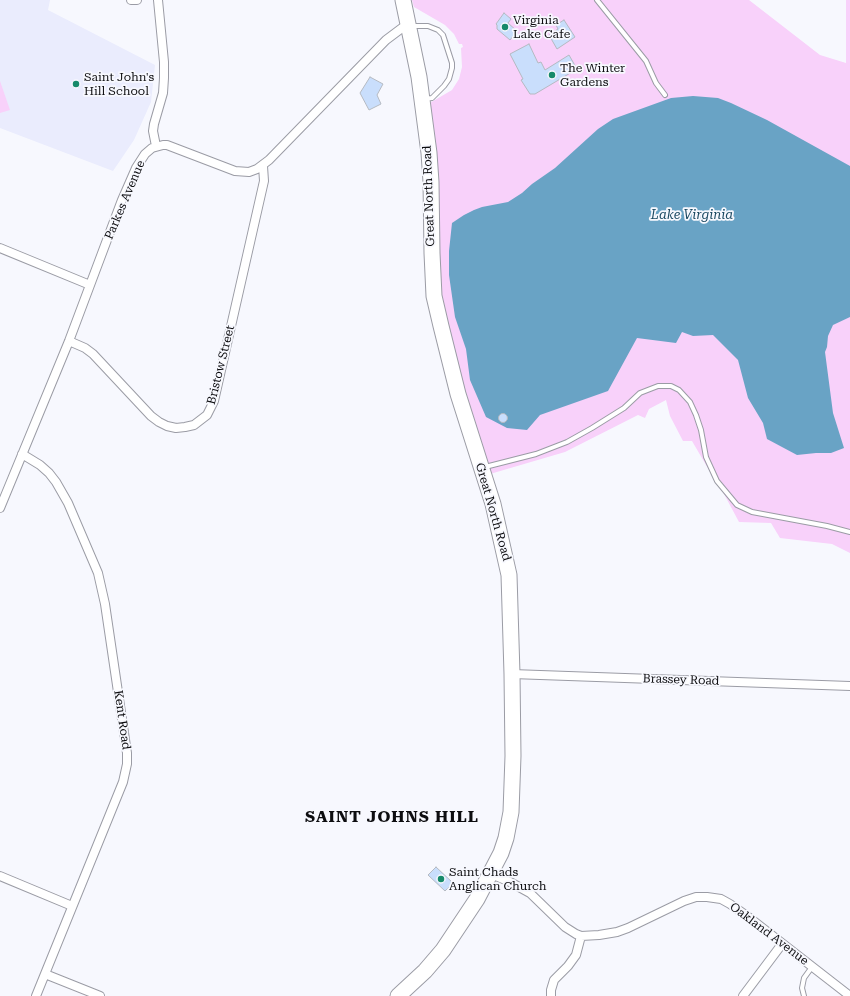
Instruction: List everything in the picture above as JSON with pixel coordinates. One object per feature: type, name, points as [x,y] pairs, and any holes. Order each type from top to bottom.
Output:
[{"type":"highway","name":"Great North Road","points":[[398,996],[425,971],[443,950],[477,899],[491,874],[501,853],[511,812],[513,756],[509,574],[500,532],[458,394],[434,296],[429,153],[422,100],[409,25],[403,0]]},
{"type":"street","points":[[131,0],[137,0]]},
{"type":"street","points":[[158,0],[164,62],[164,78],[163,93],[153,131],[156,146],[172,146],[225,167],[242,172],[249,172],[262,166],[386,40],[402,28],[409,25]]},
{"type":"street","name":"Parkes Avenue","points":[[0,508],[69,341],[122,200],[136,168],[145,154],[156,146]]},
{"type":"street","name":"Bristow Street","points":[[69,341],[85,348],[93,354],[151,416],[159,422],[176,428],[194,425],[201,420],[211,409],[214,401],[264,181],[262,166]]},
{"type":"street","points":[[0,248],[90,285]]},
{"type":"street","name":"Kent Road","points":[[22,454],[40,465],[56,482],[68,503],[98,573],[105,604],[127,754],[127,764],[123,782],[36,996]]},
{"type":"street","name":"Brassey Road","points":[[512,674],[850,686]]},
{"type":"street","points":[[491,874],[530,893],[565,927],[581,936],[576,955],[568,966],[554,980],[551,996]]},
{"type":"street","points":[[0,876],[72,906]]},
{"type":"street","name":"Oakland Avenue","points":[[581,936],[617,932],[684,901],[696,897],[707,896],[722,899],[850,996]]},
{"type":"street","points":[[743,996],[782,944]]},
{"type":"street","points":[[45,974],[100,996]]},
{"type":"lane","points":[[597,0],[646,61],[656,83],[665,95]]},
{"type":"lane","points":[[409,25],[428,26],[438,30],[443,35],[452,63],[449,79],[444,86],[432,98],[422,100]]},
{"type":"lane","points":[[481,469],[536,454],[567,442],[624,408],[640,393],[658,386],[671,386],[679,390],[690,402],[701,430],[706,457],[717,481],[737,505],[752,512],[827,526],[850,532]]},
{"type":"lane","points":[[804,996],[802,988],[804,978],[812,966]]},
{"type":"shaded area","name":"Saint John's Hill School","points":[[0,0],[50,0],[48,10],[155,65],[151,102],[134,140],[113,171],[0,128]]},
{"type":"shaded area","points":[[412,0],[749,0],[820,55],[846,63],[846,0],[850,0],[850,553],[832,544],[780,538],[771,523],[739,522],[692,441],[683,441],[670,416],[666,400],[649,409],[645,418],[638,415],[565,452],[490,474],[444,318],[436,235],[428,104],[452,90],[459,79],[462,67],[461,48],[463,47],[462,44],[459,44],[454,34],[445,25],[414,7]]},
{"type":"shaded area","points":[[0,81],[10,110],[0,113]]},
{"type":"water","name":"Lake Virginia","points":[[693,96],[718,98],[731,103],[767,120],[850,166],[850,317],[833,325],[828,336],[825,352],[833,413],[844,448],[831,453],[797,455],[767,439],[763,423],[748,398],[738,360],[713,335],[693,336],[682,332],[676,343],[637,338],[608,391],[540,415],[527,430],[507,428],[486,417],[470,380],[466,349],[455,317],[449,275],[449,251],[452,223],[474,210],[508,202],[522,193],[555,168],[598,129],[613,119],[671,98]]},
{"type":"building","name":"Virginia Lake Cafe","points":[[504,13],[511,19],[508,23],[517,31],[510,40],[497,29],[496,24]]},
{"type":"building","points":[[564,20],[575,37],[557,49],[549,35],[558,29],[556,25]]},
{"type":"building","points":[[529,44],[538,63],[541,62],[545,70],[569,55],[577,69],[535,94],[530,94],[521,80],[523,79],[510,54]]},
{"type":"building","points":[[370,77],[383,84],[377,95],[381,104],[369,110],[360,93]]},
{"type":"building","points":[[501,414],[505,414],[507,418],[505,422],[501,422],[499,420],[499,416]]},
{"type":"building","name":"Saint Chads Anglican Church","points":[[436,867],[453,883],[445,891],[428,875]]},
{"type":"place","name":"Virginia Lake Cafe","points":[[505,27]]},
{"type":"place","name":"The Winter Gardens","points":[[552,75]]},
{"type":"place","name":"Saint John's Hill School","points":[[76,84]]},
{"type":"place","name":"Saint Chads Anglican Church","points":[[441,879]]},
{"type":"district","name":"SAINT JOHNS HILL","points":[[392,817]]}]
